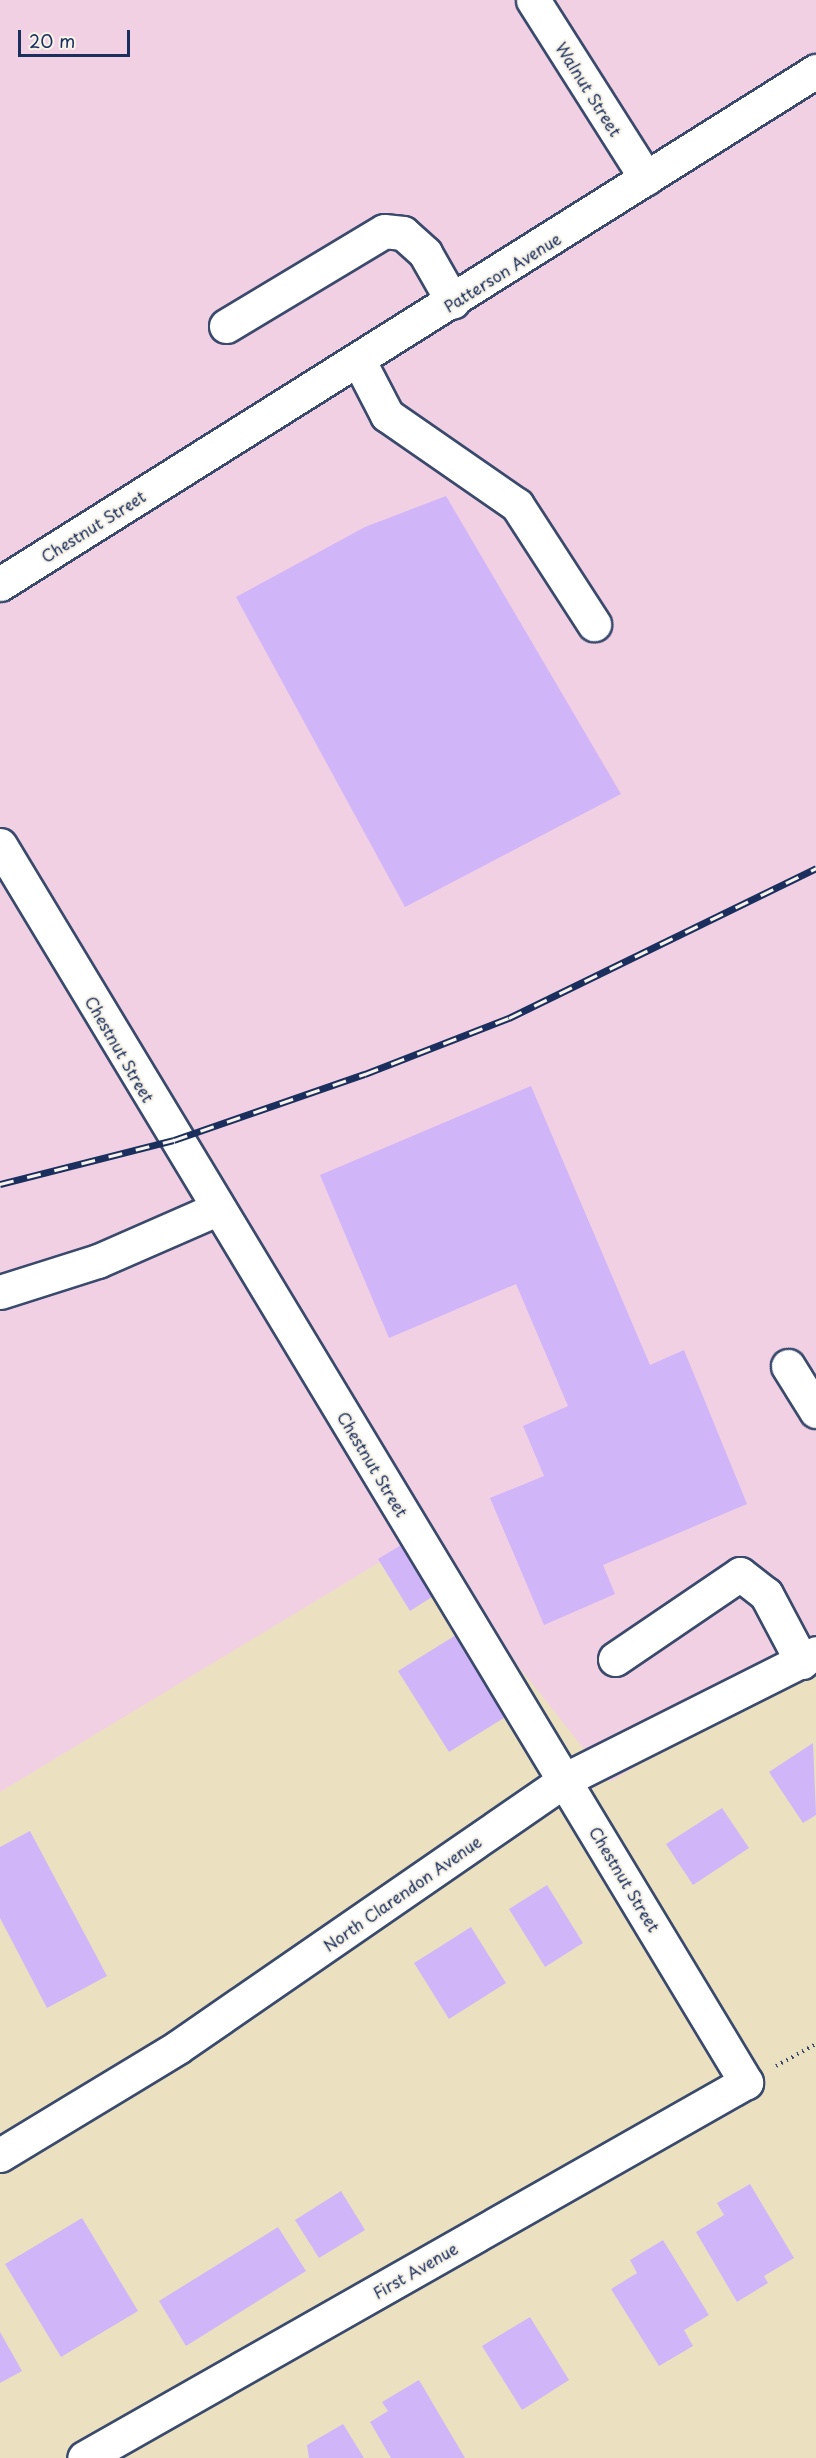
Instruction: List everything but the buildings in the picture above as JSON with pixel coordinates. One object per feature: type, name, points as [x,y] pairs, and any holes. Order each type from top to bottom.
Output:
[{"type":"street","name":"Walnut Street","points":[[532,0],[646,178]]},
{"type":"street","name":"Patterson Avenue","points":[[186,469],[816,71]]},
{"type":"street","points":[[226,326],[384,231],[403,233],[425,253],[453,302]]},
{"type":"street","points":[[359,361],[387,415],[517,505],[594,624]]},
{"type":"street","name":"Chestnut Street","points":[[0,584],[186,469]]},
{"type":"street","name":"Chestnut Street","points":[[0,845],[217,1209],[566,1779],[746,2082]]},
{"type":"street","points":[[0,1292],[99,1261],[217,1209]]},
{"type":"street","points":[[788,1366],[816,1411]]},
{"type":"street","points":[[615,1659],[740,1574],[766,1594],[809,1657]]},
{"type":"street","name":"North Clarendon Avenue","points":[[5,2142],[178,2048],[566,1779],[809,1657]]},
{"type":"street","name":"First Avenue","points":[[84,2458],[746,2082]]},
{"type":"path","points":[[746,2082],[816,2044]]},
{"type":"shaded area","points":[[0,0],[816,0],[816,1658],[610,1782],[418,1539],[0,1792]]},
{"type":"railway","points":[[0,1184],[174,1140],[365,1074],[509,1018],[816,868]]}]
